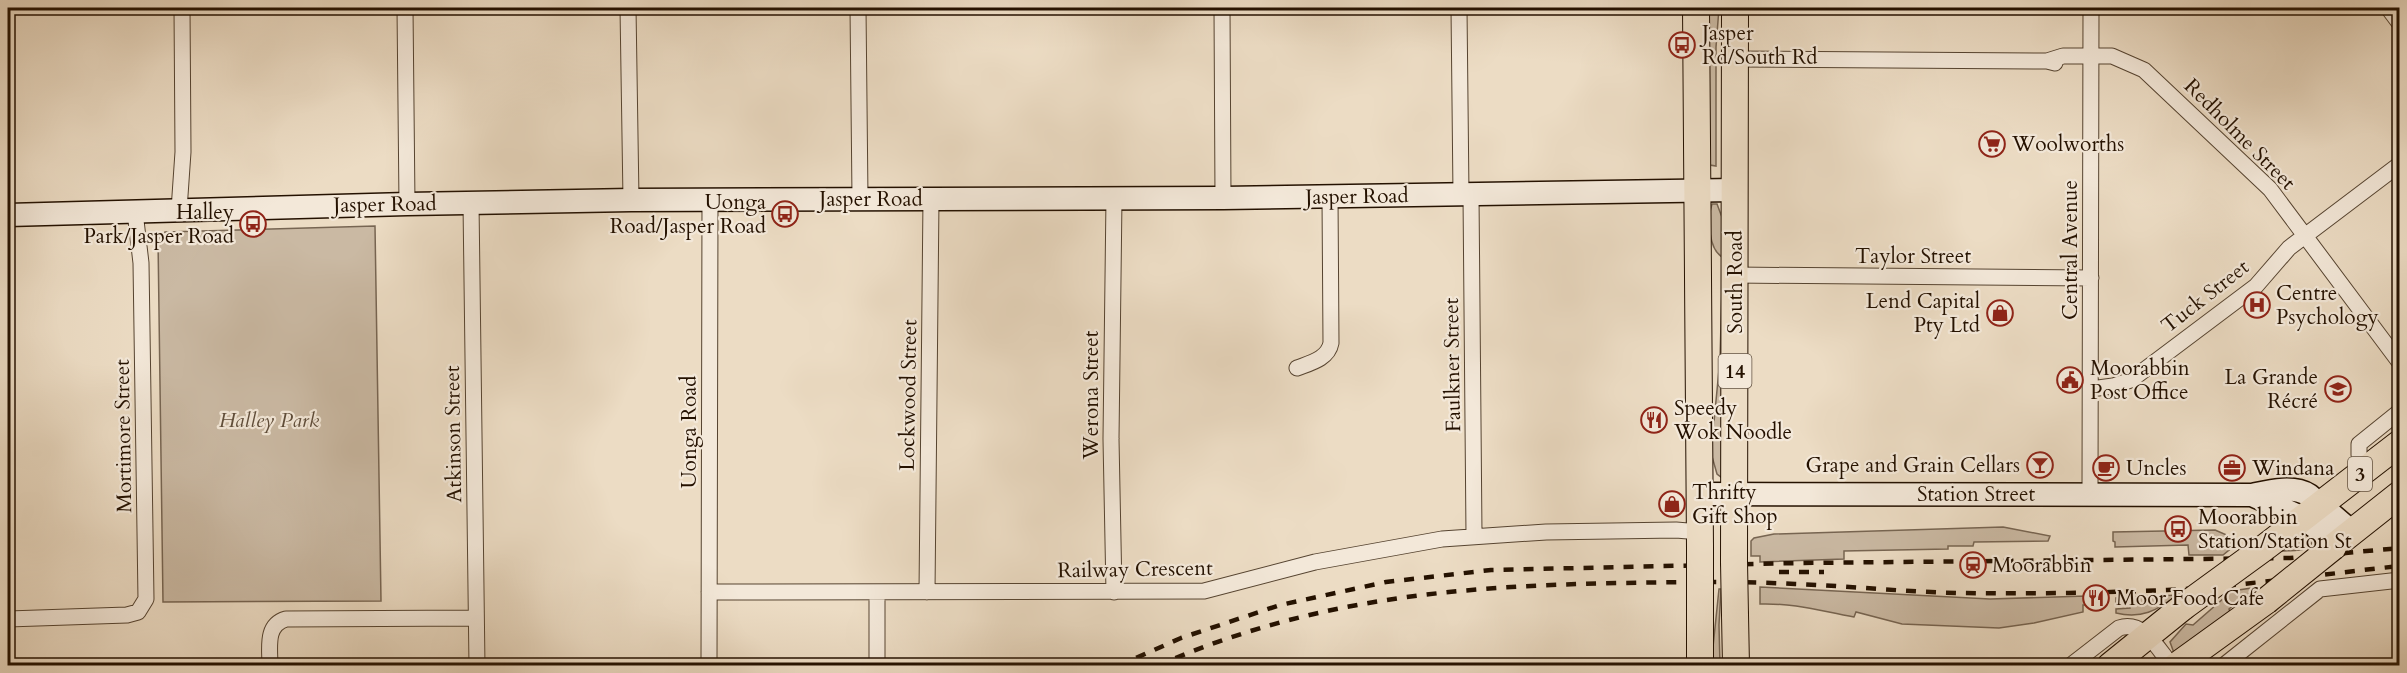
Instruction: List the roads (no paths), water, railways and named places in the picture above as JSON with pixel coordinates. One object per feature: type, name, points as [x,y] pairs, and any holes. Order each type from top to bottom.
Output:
[{"type":"highway","name":"South Road","points":[[1696,8],[1700,494],[1692,536],[1700,613],[1700,666]]},
{"type":"highway","name":"South Road","points":[[1735,8],[1734,545],[1736,666]]},
{"type":"highway","name":"3","points":[[2110,666],[2183,607],[2400,443]]},
{"type":"highway","points":[[2368,468],[2396,496]]},
{"type":"highway","name":"3","points":[[2176,666],[2266,601],[2396,496]]},
{"type":"main road","name":"Jasper Road","points":[[8,215],[471,202],[1330,197],[1734,190]]},
{"type":"main road","name":"Station Street","points":[[1700,494],[2252,495],[2277,490],[2302,491],[2312,511],[2341,541]]},
{"type":"street","points":[[182,8],[184,210]]},
{"type":"street","points":[[405,8],[406,204]]},
{"type":"street","points":[[628,8],[631,200]]},
{"type":"street","points":[[858,8],[860,198]]},
{"type":"street","points":[[1222,8],[1223,198]]},
{"type":"street","name":"Faulkner Street","points":[[1459,8],[1474,535]]},
{"type":"street","name":"Central Avenue","points":[[2090,494],[2091,8]]},
{"type":"street","points":[[2388,8],[2400,24]]},
{"type":"street","name":"Redholme Street","points":[[1735,59],[2047,61],[2063,65],[2091,61],[2113,66],[2126,62],[2144,70],[2260,178],[2276,196],[2400,363]]},
{"type":"street","name":"Tuck Street","points":[[2091,389],[2114,386],[2131,380],[2256,286],[2284,253],[2400,164]]},
{"type":"street","points":[[1297,368],[1320,358],[1330,349],[1330,197]]},
{"type":"street","name":"Werona Street","points":[[1114,198],[1111,438],[1114,592]]},
{"type":"street","name":"Uonga Road","points":[[709,666],[710,199]]},
{"type":"street","name":"Lockwood Street","points":[[927,592],[931,199]]},
{"type":"street","name":"Atkinson Street","points":[[471,202],[477,666]]},
{"type":"street","name":"Mortimore Street","points":[[8,619],[127,615],[142,608],[146,592],[142,211]]},
{"type":"street","name":"Taylor Street","points":[[1735,275],[2091,278]]},
{"type":"street","points":[[2368,468],[2359,455],[2359,444],[2400,411]]},
{"type":"street","name":"Railway Crescent","points":[[709,592],[1213,590],[1349,554],[1474,535],[1692,536]]},
{"type":"street","points":[[2223,666],[2320,589],[2400,580]]},
{"type":"street","points":[[877,592],[877,666]]},
{"type":"street","points":[[270,666],[270,638],[273,627],[281,620],[294,618],[476,618]]},
{"type":"street","points":[[2070,666],[2119,628],[2133,626],[2147,635],[2172,666]]},
{"type":"railway","points":[[1118,666],[1181,638],[1280,605],[1386,582],[1491,570],[1800,563],[2290,558],[2400,548]]},
{"type":"railway","points":[[1157,666],[1214,643],[1270,625],[1327,611],[1384,600],[1499,588],[1619,583],[1729,582],[1959,593],[2089,593],[2225,586],[2400,566]]},
{"type":"railway","points":[[1779,572],[1824,572]]},
{"type":"place","name":"Jasper Rd/South Rd","points":[[1682,45]]},
{"type":"place","name":"Woolworths","points":[[1992,144]]},
{"type":"place","name":"Uonga Road/Jasper Road","points":[[785,214]]},
{"type":"place","name":"Halley Park/Jasper Road","points":[[253,224]]},
{"type":"place","name":"Centre Psychology","points":[[2257,305]]},
{"type":"place","name":"Lend Capital Pty Ltd","points":[[2000,313]]},
{"type":"place","name":"Moorabbin Post Office","points":[[2070,380]]},
{"type":"place","name":"La Grande Récré","points":[[2338,389]]},
{"type":"place","name":"Speedy Wok Noodle","points":[[1654,420]]},
{"type":"place","name":"Grape and Grain Cellars","points":[[2040,465]]},
{"type":"place","name":"Uncles","points":[[2106,468]]},
{"type":"place","name":"Windana","points":[[2232,468]]},
{"type":"place","name":"Thrifty Gift Shop","points":[[1672,504]]},
{"type":"place","name":"Moorabbin Station/Station St","points":[[2178,529]]},
{"type":"place","name":"Moorabbin","points":[[1973,565]]},
{"type":"place","name":"Moor Food Cafe","points":[[2096,598]]},
{"type":"park label","name":"Halley Park","points":[[269,420]]}]
